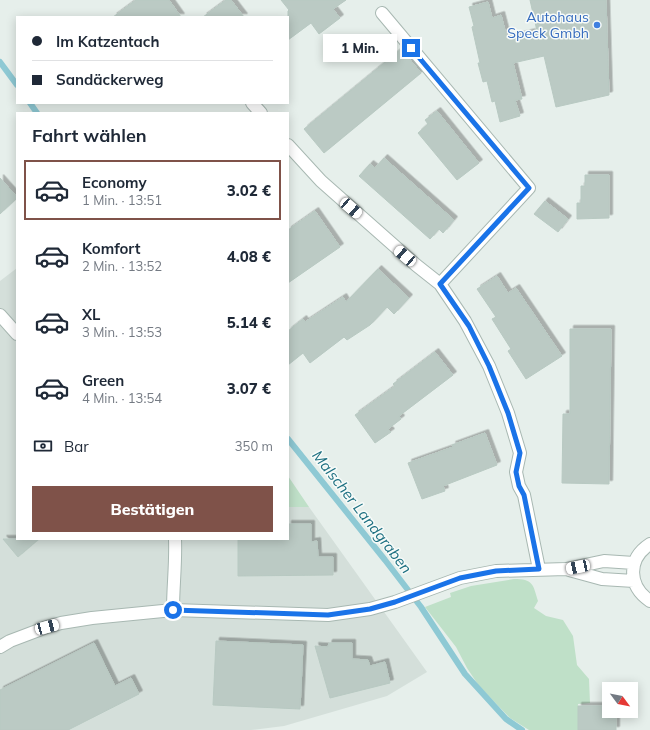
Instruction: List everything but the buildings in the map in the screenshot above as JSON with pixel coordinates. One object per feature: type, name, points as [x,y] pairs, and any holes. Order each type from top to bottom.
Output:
[{"type":"street","points":[[382,13],[529,188],[440,284]]},
{"type":"street","points":[[253,104],[260,112]]},
{"type":"street","points":[[289,146],[320,181],[416,265],[440,284],[469,326],[489,366],[508,413],[520,453],[516,472],[519,486],[524,495],[539,569]]},
{"type":"street","points":[[0,315],[16,333]]},
{"type":"street","points":[[173,610],[175,540]]},
{"type":"street","points":[[650,544],[639,554],[634,563],[633,572],[634,581],[638,589],[643,596],[650,601]]},
{"type":"street","points":[[0,647],[10,641],[43,628],[61,623],[92,618],[173,610],[328,615],[370,609],[395,602],[460,578],[496,571],[566,569],[604,561],[634,563]]},
{"type":"street","points":[[566,569],[602,579],[634,581]]},
{"type":"shaded area","points":[[16,269],[16,540],[289,540],[289,507],[309,507],[427,672],[387,696],[284,726],[251,730],[0,730],[0,281]]},
{"type":"green space","points":[[289,477],[309,507],[289,507]]},
{"type":"green space","points":[[514,579],[529,581],[535,590],[538,601],[534,608],[546,616],[563,620],[573,636],[577,665],[589,679],[590,703],[578,704],[578,730],[529,730],[510,718],[479,686],[456,647],[425,607],[451,597],[450,593],[471,586]]},
{"type":"waterway","name":"Malscher Landgraben","points":[[0,62],[16,84]]},
{"type":"waterway","name":"Malscher Landgraben","points":[[31,104],[36,112]]},
{"type":"waterway","name":"Malscher Landgraben","points":[[289,440],[421,607],[465,674],[506,719],[522,730]]},
{"type":"place","name":"Autohaus Speck Gmbh","points":[[597,25]]},
{"type":"route","points":[[173,610],[328,615],[370,609],[395,602],[460,578],[496,571],[539,569],[524,495],[519,486],[516,472],[520,453],[508,413],[489,366],[469,326],[440,284],[529,188],[411,48]]}]
